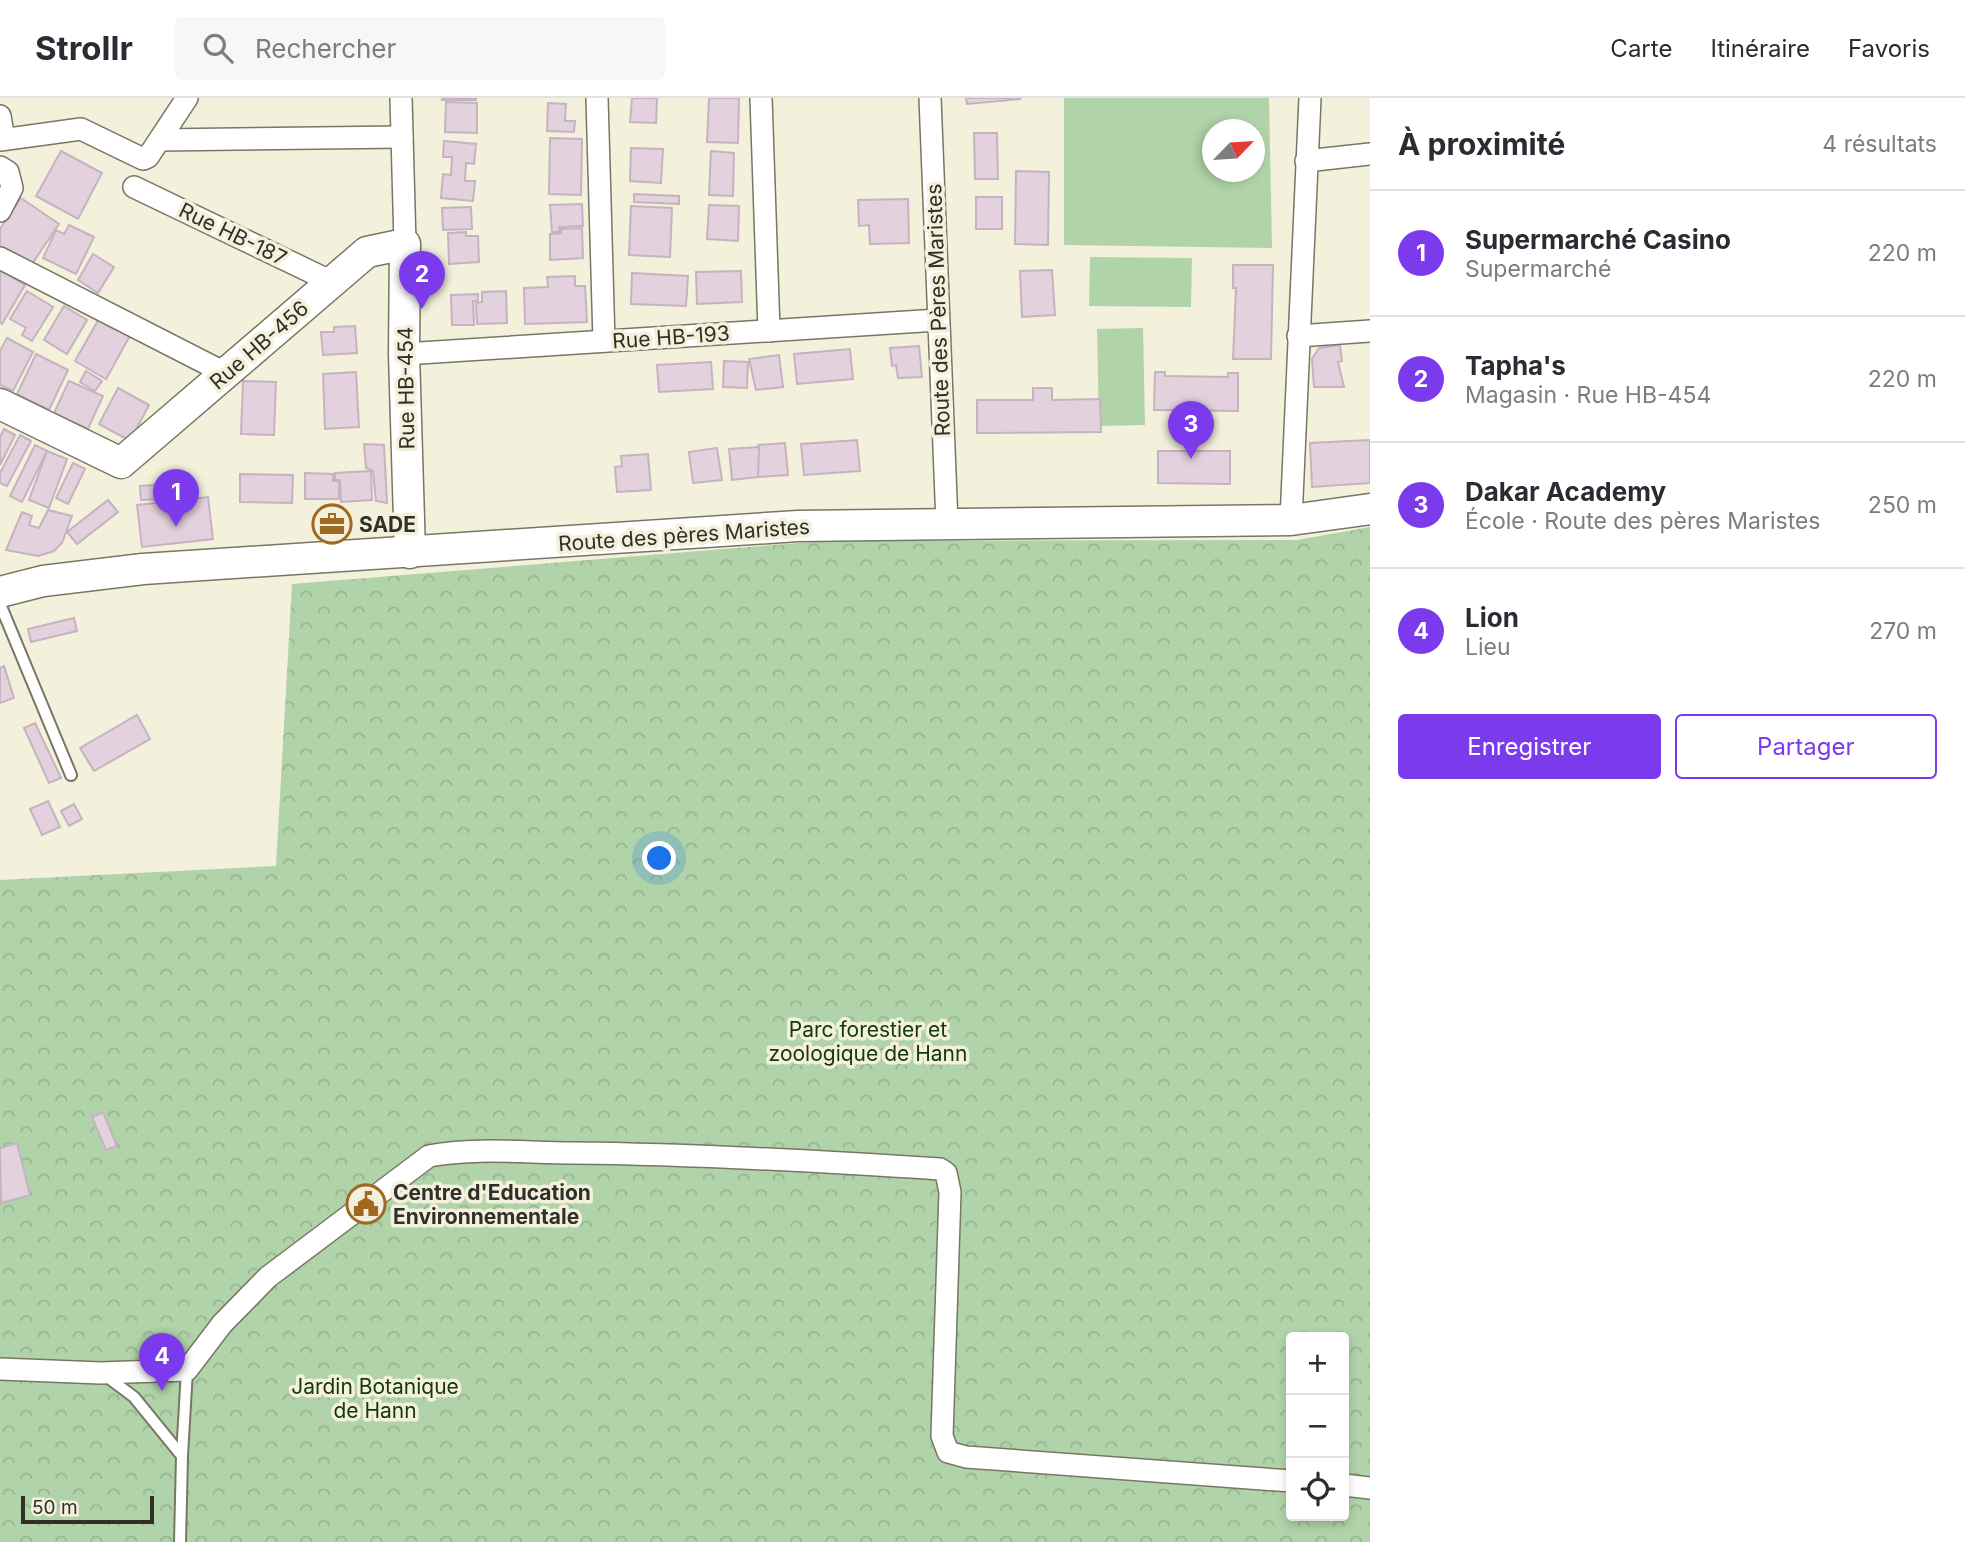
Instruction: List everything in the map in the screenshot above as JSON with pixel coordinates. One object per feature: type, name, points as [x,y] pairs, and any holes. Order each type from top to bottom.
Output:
[{"type":"street","points":[[0,116],[2,139],[80,129],[138,160],[148,157],[187,98]]},
{"type":"street","name":"Rue HB-454","points":[[401,98],[410,552]]},
{"type":"street","points":[[597,98],[604,341]]},
{"type":"street","points":[[761,98],[769,331]]},
{"type":"street","name":"Route des Pères Maristes","points":[[929,98],[947,523]]},
{"type":"street","points":[[1291,520],[1310,98]]},
{"type":"street","points":[[160,140],[402,137]]},
{"type":"street","points":[[1306,160],[1370,154]]},
{"type":"street","points":[[0,211],[12,188],[6,173]]},
{"type":"street","name":"Rue HB-187","points":[[134,187],[331,282]]},
{"type":"street","name":"Rue HB-456","points":[[0,404],[121,463],[367,252],[405,244]]},
{"type":"street","points":[[0,258],[225,373]]},
{"type":"street","name":"Rue HB-193","points":[[404,354],[938,320]]},
{"type":"street","points":[[1298,336],[1370,331]]},
{"type":"street","name":"Route des pères Maristes","points":[[0,592],[43,581],[143,569],[798,526],[1291,520],[1370,509]]},
{"type":"street","points":[[0,1369],[101,1373],[187,1370],[222,1324],[268,1277],[429,1156],[456,1153],[591,1153],[778,1159],[940,1169],[946,1173],[950,1192],[942,1436],[948,1452],[967,1457],[1286,1481]]},
{"type":"street","points":[[1349,1486],[1370,1488]]},
{"type":"lane","points":[[0,604],[71,775]]},
{"type":"lane","points":[[180,1542],[187,1370]]},
{"type":"lane","points":[[101,1373],[134,1397],[182,1455]]},
{"type":"green space","points":[[1064,98],[1269,98],[1272,248],[1064,245]]},
{"type":"green space","points":[[1090,257],[1192,258],[1191,307],[1089,306]]},
{"type":"green space","points":[[1143,328],[1145,425],[1099,426],[1097,329]]},
{"type":"green space","name":"Parc forestier et zoologique de Hann","points":[[1370,527],[1370,1542],[0,1542],[0,880],[276,866],[292,584],[824,541],[1297,540]]},
{"type":"building","points":[[476,98],[476,100],[442,100]]},
{"type":"building","points":[[632,98],[657,98],[656,123],[630,122]]},
{"type":"building","points":[[709,98],[739,98],[738,143],[707,142]]},
{"type":"building","points":[[966,98],[1020,98],[1020,99],[967,104]]},
{"type":"building","points":[[446,102],[477,103],[477,133],[445,132]]},
{"type":"building","points":[[548,103],[566,104],[565,121],[575,121],[574,132],[547,131]]},
{"type":"building","points":[[974,133],[997,133],[998,179],[975,179]]},
{"type":"building","points":[[550,138],[582,139],[581,195],[549,194]]},
{"type":"building","points":[[444,141],[476,144],[474,164],[466,163],[465,181],[475,181],[473,201],[441,198],[443,174],[451,175],[452,157],[443,157]]},
{"type":"building","points":[[631,148],[663,149],[661,183],[630,181]]},
{"type":"building","points":[[61,151],[102,173],[78,219],[36,196]]},
{"type":"building","points":[[711,151],[734,153],[733,196],[709,195]]},
{"type":"building","points":[[1016,171],[1049,172],[1048,245],[1015,244]]},
{"type":"building","points":[[634,194],[679,196],[679,204],[634,202]]},
{"type":"building","points":[[976,197],[1002,197],[1002,229],[976,229]]},
{"type":"building","points":[[21,198],[59,224],[30,267],[0,247],[0,229]]},
{"type":"building","points":[[908,199],[909,243],[870,244],[869,225],[859,226],[858,200]]},
{"type":"building","points":[[582,204],[583,226],[559,227],[559,232],[552,232],[550,205]]},
{"type":"building","points":[[709,205],[739,206],[738,241],[707,239]]},
{"type":"building","points":[[631,206],[672,208],[670,257],[629,255]]},
{"type":"building","points":[[471,207],[472,229],[443,230],[442,208]]},
{"type":"building","points":[[69,225],[94,237],[76,274],[43,258],[56,230],[64,234]]},
{"type":"building","points":[[582,228],[583,258],[550,260],[550,234],[561,233],[561,229]]},
{"type":"building","points":[[466,232],[466,236],[478,236],[479,262],[449,264],[448,233]]},
{"type":"building","points":[[93,254],[114,267],[98,293],[78,280]]},
{"type":"building","points":[[1233,265],[1273,265],[1271,359],[1233,359],[1236,288],[1233,288]]},
{"type":"building","points":[[0,270],[25,285],[2,324],[0,323]]},
{"type":"building","points":[[1052,270],[1055,315],[1022,317],[1020,271]]},
{"type":"building","points":[[741,271],[742,302],[697,304],[696,272]]},
{"type":"building","points":[[632,273],[688,276],[686,306],[631,304]]},
{"type":"building","points":[[575,276],[575,286],[585,286],[587,322],[525,324],[524,288],[548,287],[547,277]]},
{"type":"building","points":[[27,291],[53,307],[32,341],[22,335],[26,328],[10,319]]},
{"type":"building","points":[[506,291],[507,323],[477,324],[476,303],[482,302],[482,292]]},
{"type":"building","points":[[478,294],[478,301],[473,301],[474,325],[452,325],[451,295]]},
{"type":"building","points":[[64,306],[87,320],[67,354],[44,340]]},
{"type":"building","points":[[100,317],[131,334],[106,379],[75,361]]},
{"type":"building","points":[[355,326],[357,353],[323,355],[321,332],[334,332],[334,327]]},
{"type":"building","points":[[7,338],[33,352],[13,391],[0,385],[0,351]]},
{"type":"building","points":[[1340,345],[1342,361],[1338,362],[1344,387],[1314,387],[1312,359],[1319,348]]},
{"type":"building","points":[[919,346],[922,377],[898,378],[896,365],[892,366],[890,348]]},
{"type":"building","points":[[850,349],[853,379],[797,384],[794,354]]},
{"type":"building","points":[[36,354],[68,370],[49,410],[17,394]]},
{"type":"building","points":[[779,355],[783,387],[756,390],[749,359]]},
{"type":"building","points":[[724,361],[748,362],[747,388],[723,387]]},
{"type":"building","points":[[711,362],[713,389],[659,392],[657,365]]},
{"type":"building","points":[[86,371],[102,381],[95,391],[80,382]]},
{"type":"building","points":[[356,372],[359,427],[325,429],[323,374]]},
{"type":"building","points":[[1155,372],[1165,372],[1165,376],[1228,377],[1228,373],[1238,373],[1238,411],[1154,410]]},
{"type":"building","points":[[69,381],[103,396],[88,429],[54,413]]},
{"type":"building","points":[[243,381],[276,382],[274,435],[241,434]]},
{"type":"building","points":[[118,388],[149,405],[130,441],[99,424]]},
{"type":"building","points":[[1033,388],[1052,388],[1052,400],[1100,399],[1101,432],[977,433],[977,400],[1033,400]]},
{"type":"building","points":[[4,429],[15,435],[0,465],[0,437]]},
{"type":"building","points":[[20,435],[31,441],[7,486],[0,483],[0,473]]},
{"type":"building","points":[[857,440],[860,471],[804,475],[801,444]]},
{"type":"building","points":[[1370,440],[1370,483],[1312,487],[1310,443]]},
{"type":"building","points":[[785,443],[788,475],[758,477],[758,445]]},
{"type":"building","points":[[364,444],[384,445],[387,503],[376,501],[373,471],[366,468]]},
{"type":"building","points":[[35,445],[47,451],[22,502],[10,496]]},
{"type":"building","points":[[759,447],[758,477],[732,480],[729,449]]},
{"type":"building","points":[[717,448],[722,480],[693,483],[689,452]]},
{"type":"building","points":[[47,451],[67,459],[49,508],[29,500]]},
{"type":"building","points":[[1158,451],[1230,451],[1230,484],[1158,483]]},
{"type":"building","points":[[648,454],[651,490],[617,492],[615,467],[622,466],[621,456]]},
{"type":"building","points":[[73,463],[85,469],[68,504],[56,498]]},
{"type":"building","points":[[371,471],[372,500],[341,502],[340,480],[335,480],[335,473]]},
{"type":"building","points":[[305,473],[333,474],[333,481],[339,481],[339,499],[305,499]]},
{"type":"building","points":[[240,474],[293,475],[292,503],[240,502]]},
{"type":"building","points":[[170,484],[170,499],[141,500],[140,486]]},
{"type":"building","points":[[208,497],[213,539],[142,547],[137,505]]},
{"type":"building","points":[[108,500],[118,512],[77,544],[67,532]]},
{"type":"building","points":[[48,510],[72,516],[62,543],[54,551],[38,556],[6,550],[22,512],[32,516],[29,525],[39,528]]},
{"type":"building","points":[[74,618],[77,631],[31,642],[28,629]]},
{"type":"building","points":[[4,666],[14,698],[0,703],[0,668]]},
{"type":"building","points":[[137,715],[150,739],[94,771],[80,748]]},
{"type":"building","points":[[35,723],[61,778],[49,783],[24,728]]},
{"type":"building","points":[[48,801],[60,827],[42,835],[30,809]]},
{"type":"building","points":[[74,804],[82,819],[69,826],[61,811]]},
{"type":"building","points":[[103,1112],[117,1146],[106,1150],[92,1117]]},
{"type":"building","points":[[17,1143],[30,1195],[1,1203],[0,1148]]},
{"type":"place","name":"Tapha's","points":[[422,309]]},
{"type":"place","name":"Dakar Academy","points":[[1191,459]]},
{"type":"place","name":"SADE","points":[[332,524]]},
{"type":"place","name":"Supermarché Casino","points":[[176,527]]},
{"type":"place","name":"Centre d'Education Environnementale","points":[[366,1204]]},
{"type":"place","name":"Lion","points":[[162,1391]]},
{"type":"park label","name":"Jardin Botanique de Hann","points":[[375,1398]]}]
